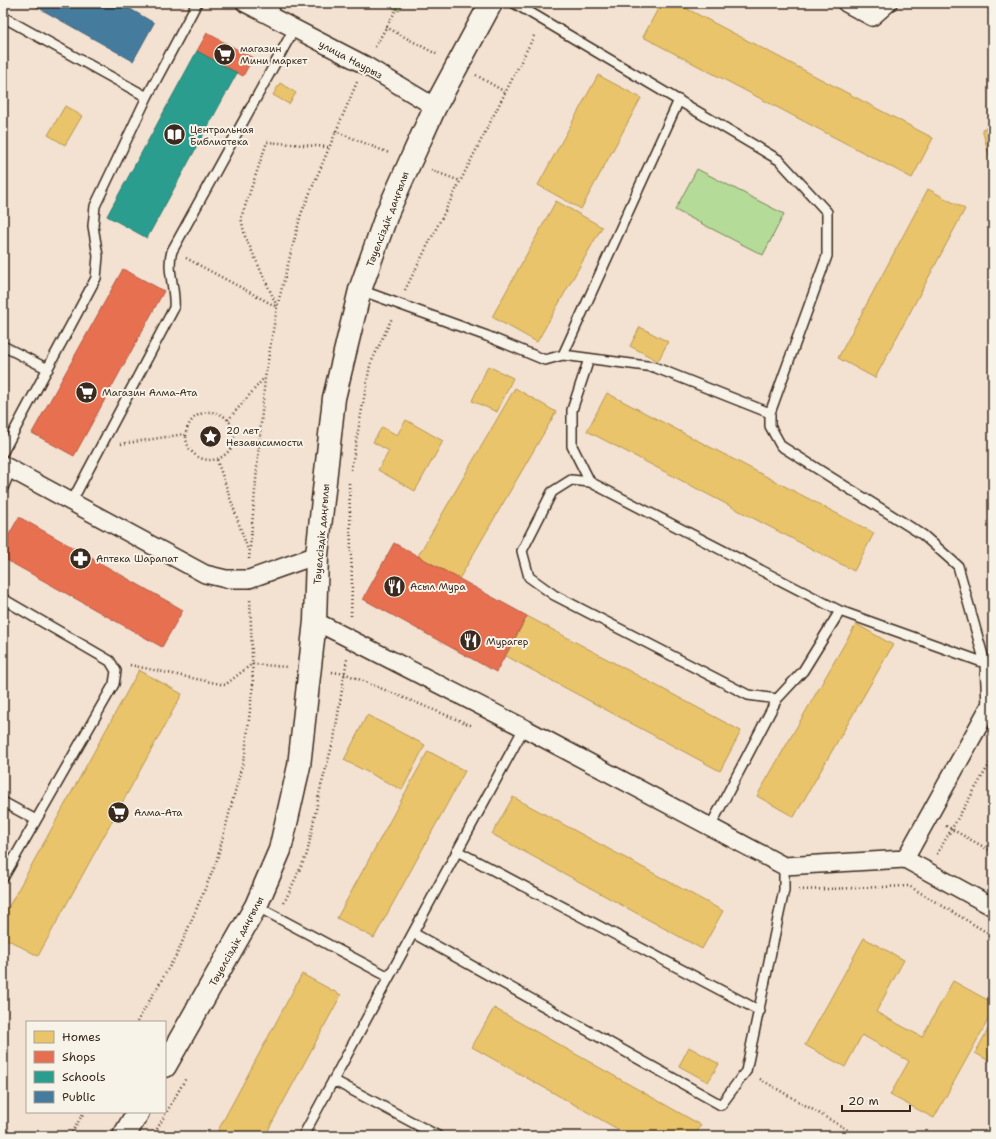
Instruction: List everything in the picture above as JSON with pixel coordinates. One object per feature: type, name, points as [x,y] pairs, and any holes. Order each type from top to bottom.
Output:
[{"type":"street","name":"улица Наурыз","points":[[245,3],[273,10],[294,29],[365,65],[435,108]]},
{"type":"street","name":"Тәуелсіздік даңғылы","points":[[166,1064],[256,906],[280,850],[299,766],[315,621],[317,555],[334,398],[360,290],[388,211],[435,108],[491,3]]},
{"type":"street","points":[[846,3],[872,17],[888,3]]},
{"type":"street","points":[[6,468],[72,501],[205,574],[226,579],[249,579],[317,555]]},
{"type":"street","points":[[315,621],[524,728],[784,866],[905,859],[993,907]]},
{"type":"street","points":[[905,859],[990,705]]},
{"type":"street","points":[[124,1136],[137,1113]]},
{"type":"lane","points":[[3,452],[96,278],[98,256],[92,226],[96,206],[147,97],[197,3]]},
{"type":"lane","points":[[514,3],[779,160],[827,212],[827,256],[770,413],[770,426],[781,446],[923,535],[958,566],[985,663],[990,705]]},
{"type":"lane","points":[[3,17],[147,97]]},
{"type":"lane","points":[[72,501],[174,308],[175,299],[169,260],[172,251],[294,29]]},
{"type":"lane","points":[[563,355],[679,100]]},
{"type":"lane","points":[[360,290],[487,336],[545,360],[563,355],[654,367],[770,413]]},
{"type":"lane","points":[[3,346],[48,370]]},
{"type":"lane","points":[[589,359],[572,410],[572,446],[590,482]]},
{"type":"lane","points":[[3,488],[6,468]]},
{"type":"lane","points":[[777,699],[748,694],[554,595],[529,577],[522,551],[552,492],[572,480],[590,482],[840,611],[985,663]]},
{"type":"lane","points":[[3,599],[110,661],[116,671],[114,684],[3,878]]},
{"type":"lane","points":[[710,827],[777,699],[803,671],[840,611]]},
{"type":"lane","points":[[303,1136],[524,728]]},
{"type":"lane","points":[[3,802],[36,820]]},
{"type":"lane","points":[[457,851],[760,1011]]},
{"type":"lane","points":[[413,933],[721,1105],[746,1071],[760,1011],[784,890],[784,866]]},
{"type":"lane","points":[[256,906],[389,977]]},
{"type":"lane","points":[[333,1080],[438,1136]]},
{"type":"path","points":[[138,1021],[178,952],[216,863],[245,754],[253,684],[249,551],[265,378],[277,307],[301,214],[328,147],[365,65],[400,3]]},
{"type":"path","points":[[351,471],[370,365],[398,304],[542,19]]},
{"type":"path","points":[[277,307],[245,236],[241,218],[266,142],[328,147]]},
{"type":"path","points":[[172,251],[277,307]]},
{"type":"path","points":[[228,420],[265,378]]},
{"type":"path","points":[[208,412],[218,414],[228,420],[234,431],[233,443],[227,453],[217,460],[205,460],[194,455],[187,445],[185,434],[189,423],[197,416],[208,412]]},
{"type":"path","points":[[101,447],[185,434]]},
{"type":"path","points":[[217,460],[249,551]]},
{"type":"path","points":[[278,917],[307,854],[320,790],[334,739],[346,674],[350,638],[352,583],[349,479]]},
{"type":"path","points":[[110,661],[225,685],[252,664]]},
{"type":"path","points":[[928,871],[993,758]]},
{"type":"path","points":[[929,817],[993,852]]},
{"type":"path","points":[[746,1071],[858,1136]]},
{"type":"path","points":[[153,1136],[188,1074]]},
{"type":"path","points":[[70,1136],[83,1113]]},
{"type":"green space","points":[[385,3],[404,3],[399,11]]},
{"type":"green space","points":[[697,169],[784,214],[763,255],[675,210]]},
{"type":"building: Homes","points":[[661,3],[676,3],[933,138],[912,178],[643,37]]},
{"type":"building: Homes","points":[[598,75],[641,98],[581,209],[538,185]]},
{"type":"building: Homes","points":[[280,83],[296,93],[289,104],[273,95]]},
{"type":"building: Homes","points":[[65,106],[82,116],[65,145],[48,135]]},
{"type":"building: Homes","points":[[993,126],[993,170],[982,129]]},
{"type":"building: Homes","points":[[928,189],[965,209],[875,378],[838,358]]},
{"type":"building: Homes","points":[[556,201],[602,227],[537,342],[492,317]]},
{"type":"building: Homes","points":[[640,327],[668,342],[658,361],[630,346]]},
{"type":"building: Homes","points":[[488,366],[513,378],[497,412],[472,401]]},
{"type":"building: Homes","points":[[515,388],[556,412],[459,579],[418,556]]},
{"type":"building: Homes","points":[[607,393],[874,533],[854,571],[587,431]]},
{"type":"building: Homes","points":[[406,420],[443,441],[415,491],[378,470],[389,451],[373,442],[382,427],[397,435]]},
{"type":"building: Homes","points":[[527,616],[741,731],[720,771],[506,656]]},
{"type":"building: Homes","points":[[856,624],[893,645],[794,817],[757,796]]},
{"type":"building: Homes","points":[[139,670],[182,694],[38,956],[3,937],[3,917]]},
{"type":"building: Homes","points":[[367,715],[425,745],[402,790],[344,760]]},
{"type":"building: Homes","points":[[428,751],[465,771],[374,938],[337,918]]},
{"type":"building: Homes","points":[[513,797],[723,911],[702,949],[492,834]]},
{"type":"building: Homes","points":[[864,938],[904,960],[876,1012],[922,1037],[953,981],[993,1003],[993,1011],[934,1118],[890,1095],[909,1061],[862,1035],[845,1067],[805,1045]]},
{"type":"building: Homes","points":[[302,974],[341,995],[265,1136],[215,1136]]},
{"type":"building: Homes","points":[[494,1008],[701,1125],[695,1136],[630,1136],[472,1047]]},
{"type":"building: Homes","points":[[990,1026],[993,1027],[993,1063],[975,1053]]},
{"type":"building: Homes","points":[[689,1047],[719,1064],[708,1082],[679,1066]]},
{"type":"building: Shops","name":"магазин Мини маркет","points":[[207,33],[253,58],[243,76],[197,51]]},
{"type":"building: Shops","points":[[123,269],[164,291],[74,456],[32,433]]},
{"type":"building: Shops","points":[[19,517],[183,610],[162,647],[3,558],[3,545]]},
{"type":"building: Shops","points":[[394,543],[527,616],[496,672],[363,599]]},
{"type":"building: Schools","points":[[197,51],[237,73],[147,238],[107,216]]},
{"type":"building: Public","points":[[30,3],[120,3],[154,23],[133,61]]},
{"type":"place","name":"магазин Мини маркет","points":[[225,54]]},
{"type":"place","name":"Центральная Библиотека","points":[[174,135]]},
{"type":"place","name":"Магазин Алма-Ата","points":[[87,392]]},
{"type":"place","name":"20 лет Независимости","points":[[210,436]]},
{"type":"place","name":"Аптека Шарапат","points":[[80,558]]},
{"type":"place","name":"Асыл Мура","points":[[394,586]]},
{"type":"place","name":"Мурагер","points":[[471,641]]},
{"type":"place","name":"Алма-Ата","points":[[119,812]]}]
